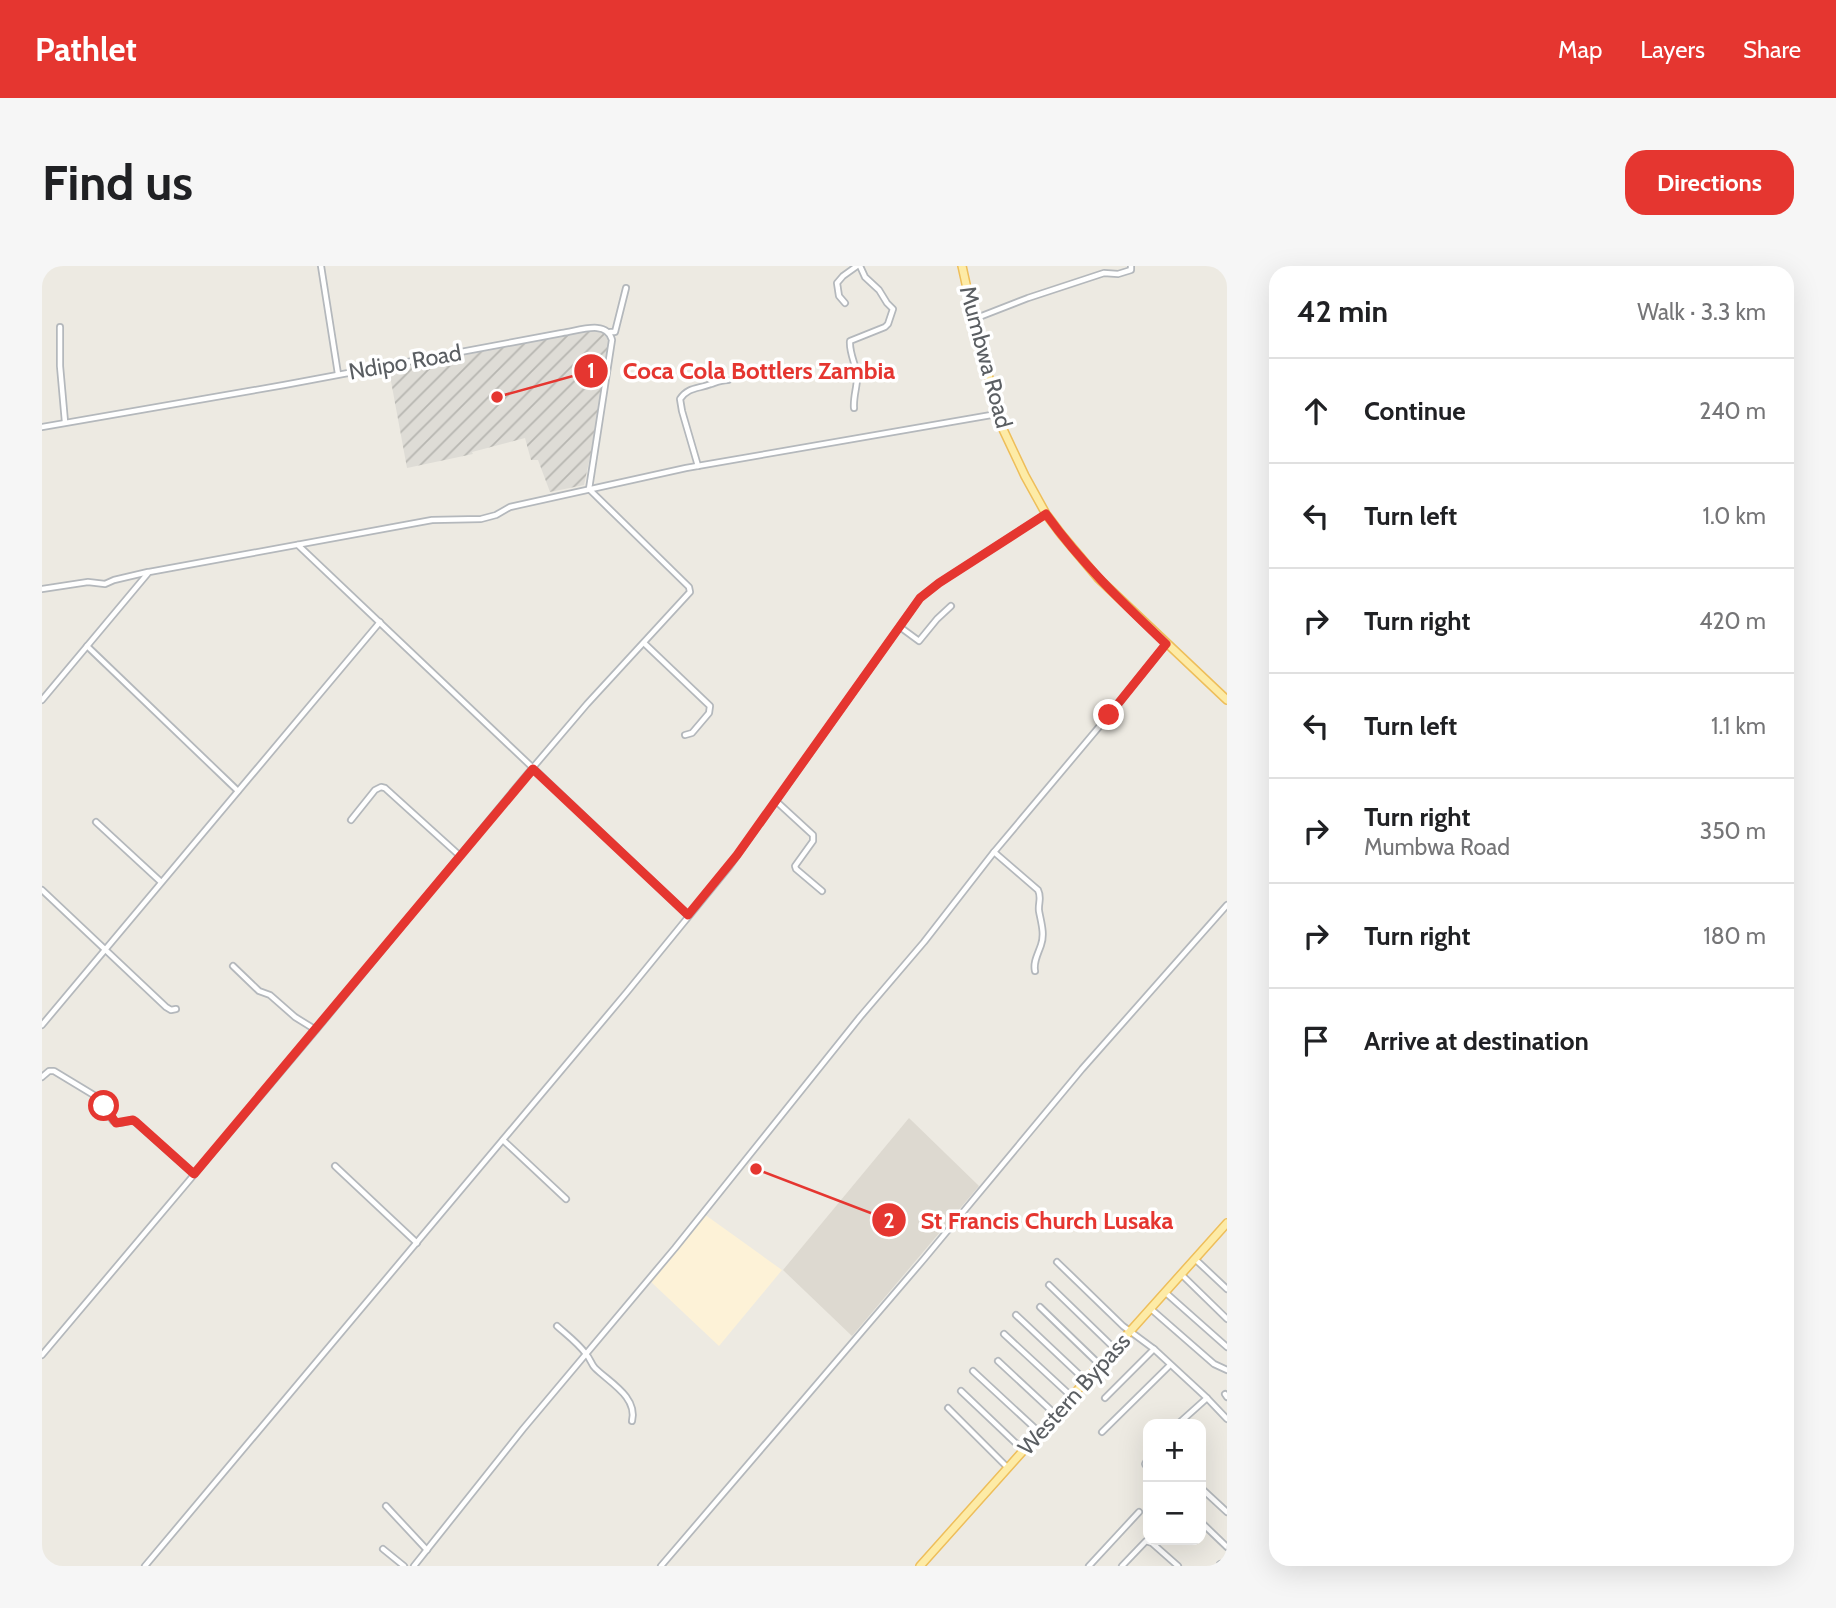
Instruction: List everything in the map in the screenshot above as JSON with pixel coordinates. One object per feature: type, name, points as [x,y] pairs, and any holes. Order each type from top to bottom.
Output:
[{"type":"main road","name":"Mumbwa Road","points":[[962,266],[997,414],[1025,476],[1046,514],[1098,578],[1227,700]]},
{"type":"main road","name":"Western Bypass","points":[[920,1566],[1227,1223]]},
{"type":"street","points":[[321,266],[338,374]]},
{"type":"street","points":[[845,303],[839,296],[837,283],[842,276],[858,266],[893,311],[885,327],[850,341],[857,375],[854,408]]},
{"type":"street","points":[[974,320],[1028,298],[1104,273],[1129,272],[1131,266]]},
{"type":"street","points":[[609,332],[615,332],[626,288]]},
{"type":"street","points":[[60,327],[65,422]]},
{"type":"street","name":"Ndipo Road","points":[[42,427],[592,329],[603,328],[609,332]]},
{"type":"street","points":[[589,489],[612,347],[609,332]]},
{"type":"street","points":[[698,466],[680,399],[694,388],[728,380]]},
{"type":"street","points":[[42,589],[88,582],[105,584],[149,572],[432,520],[489,518],[506,508],[698,466],[997,414]]},
{"type":"street","points":[[42,1355],[587,704],[689,595],[690,590],[589,489]]},
{"type":"street","points":[[145,1566],[729,867],[920,598],[1046,514]]},
{"type":"street","points":[[297,544],[688,915]]},
{"type":"street","points":[[42,700],[149,572]]},
{"type":"street","points":[[900,627],[919,640],[951,606]]},
{"type":"street","points":[[42,1025],[380,622]]},
{"type":"street","points":[[644,643],[710,706],[709,713],[692,733],[684,735]]},
{"type":"street","points":[[414,1566],[1166,644]]},
{"type":"street","points":[[87,646],[238,790]]},
{"type":"street","points":[[351,820],[375,790],[385,788],[459,855]]},
{"type":"street","points":[[776,801],[813,835],[813,841],[797,861],[796,869],[822,891]]},
{"type":"street","points":[[96,822],[161,882]]},
{"type":"street","points":[[994,852],[1038,890],[1041,896],[1038,910],[1042,923],[1042,938],[1035,971]]},
{"type":"street","points":[[42,890],[166,1007],[173,1011],[176,1009]]},
{"type":"street","points":[[661,1566],[940,1241],[1077,1075],[1227,905]]},
{"type":"street","points":[[233,965],[259,991],[270,995],[295,1017],[316,1030]]},
{"type":"street","points":[[42,1077],[49,1071],[54,1071],[97,1097],[116,1123],[133,1120],[194,1174]]},
{"type":"street","points":[[503,1140],[566,1199]]},
{"type":"street","points":[[335,1166],[417,1243]]},
{"type":"street","points":[[1195,1259],[1227,1289]]},
{"type":"street","points":[[1057,1262],[1227,1419]]},
{"type":"street","points":[[1181,1274],[1227,1319]]},
{"type":"street","points":[[1049,1285],[1115,1349]]},
{"type":"street","points":[[1165,1292],[1227,1347]]},
{"type":"street","points":[[1040,1307],[1100,1365]]},
{"type":"street","points":[[1150,1308],[1214,1364],[1227,1370]]},
{"type":"street","points":[[1016,1315],[1086,1381]]},
{"type":"street","points":[[557,1326],[619,1389],[633,1412],[632,1421]]},
{"type":"street","points":[[1004,1334],[1072,1396]]},
{"type":"street","points":[[1105,1398],[1154,1349]]},
{"type":"street","points":[[998,1361],[1055,1415]]},
{"type":"street","points":[[1102,1432],[1170,1365]]},
{"type":"street","points":[[973,1371],[1040,1433]]},
{"type":"street","points":[[961,1391],[1024,1450]]},
{"type":"street","points":[[1184,1419],[1207,1398]]},
{"type":"street","points":[[948,1408],[1008,1468]]},
{"type":"street","points":[[1206,1493],[1227,1512]]},
{"type":"street","points":[[386,1506],[427,1550]]},
{"type":"street","points":[[1089,1566],[1139,1512]]},
{"type":"street","points":[[1206,1527],[1227,1548]]},
{"type":"street","points":[[1122,1566],[1146,1541],[1152,1543],[1178,1566]]},
{"type":"street","points":[[383,1549],[404,1566]]},
{"type":"shaded area","points":[[597,328],[610,335],[596,429],[584,485],[550,492],[538,460],[531,460],[525,438],[472,452],[473,454],[407,468],[388,365]]},
{"type":"shaded area","points":[[909,1118],[979,1186],[852,1336],[783,1270]]},
{"type":"shaded area","points":[[704,1214],[782,1270],[719,1346],[650,1281]]},
{"type":"place","name":"Coca Cola Bottlers Zambia","points":[[497,397]]},
{"type":"place","name":"St Francis Church Lusaka","points":[[756,1169]]},
{"type":"route","points":[[104,1106],[113,1121],[122,1123],[133,1120],[194,1174],[533,769],[688,915],[729,867],[920,598],[1046,514],[1098,578],[1166,644],[1109,715]]}]
